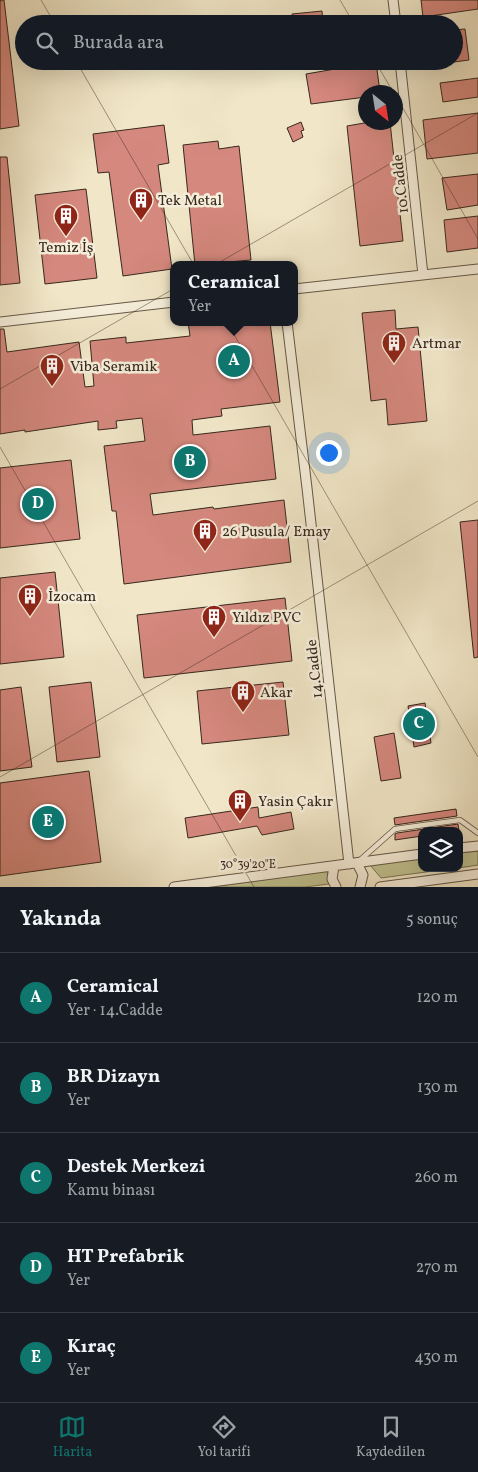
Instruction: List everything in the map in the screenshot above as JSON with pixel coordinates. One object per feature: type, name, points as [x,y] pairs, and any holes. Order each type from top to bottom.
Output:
[{"type":"street","points":[[393,0],[395,15]]},
{"type":"street","name":"10.Cadde","points":[[401,70],[423,275]]},
{"type":"street","points":[[298,289],[478,269]]},
{"type":"street","points":[[0,322],[170,302]]},
{"type":"street","name":"14.Cadde","points":[[287,326],[353,863],[363,875],[360,887]]},
{"type":"street","points":[[463,848],[478,846]]},
{"type":"street","points":[[174,887],[418,855]]},
{"type":"street","points":[[334,866],[332,879],[336,887]]},
{"type":"street","points":[[380,887],[478,874]]},
{"type":"lane","points":[[353,863],[395,830],[460,820],[478,833]]},
{"type":"green space","points":[[478,851],[478,865],[463,867],[463,853]]},
{"type":"green space","points":[[418,859],[418,872],[426,872],[381,878],[370,865]]},
{"type":"green space","points":[[327,871],[329,884],[305,887],[211,887]]},
{"type":"building","points":[[0,0],[4,0],[19,126],[0,129]]},
{"type":"building","points":[[421,0],[478,0],[478,9],[437,15],[423,15]]},
{"type":"building","points":[[322,11],[322,15],[292,15]]},
{"type":"building","points":[[463,29],[465,29],[469,60],[463,61]]},
{"type":"building","points":[[329,70],[377,70],[379,85],[358,85],[358,98],[311,104],[306,74]]},
{"type":"building","points":[[478,78],[478,97],[443,102],[440,83]]},
{"type":"building","points":[[478,113],[478,153],[427,159],[423,120]]},
{"type":"building","points":[[301,122],[304,130],[301,131],[303,137],[293,142],[287,128]]},
{"type":"building","points":[[358,124],[358,130],[391,130],[403,241],[360,246],[347,126]]},
{"type":"building","name":"Tek Metal","points":[[164,125],[169,163],[158,165],[171,261],[170,269],[123,276],[109,172],[98,173],[93,134]]},
{"type":"building","points":[[218,141],[219,149],[239,146],[251,260],[195,261],[183,145]]},
{"type":"building","points":[[0,157],[7,157],[20,283],[0,285]]},
{"type":"building","points":[[478,174],[478,205],[447,210],[442,178]]},
{"type":"building","name":"Temiz İş","points":[[86,189],[97,278],[45,284],[35,195]]},
{"type":"building","points":[[478,216],[478,248],[447,252],[444,220]]},
{"type":"building","name":"Artmar","points":[[395,310],[396,329],[418,327],[427,421],[388,425],[386,399],[371,401],[362,313]]},
{"type":"building","points":[[189,326],[270,326],[280,402],[221,409],[222,416],[192,420],[193,435],[270,426],[276,479],[150,494],[153,515],[284,500],[291,562],[124,584],[116,511],[112,511],[104,446],[145,441],[142,418],[116,421],[117,428],[98,430],[98,421],[0,434],[0,329],[4,329],[7,352],[79,342],[85,387],[94,386],[90,341],[126,337],[126,343],[190,336]]},
{"type":"building","points":[[71,460],[80,539],[0,548],[0,468]]},
{"type":"building","points":[[478,520],[478,657],[474,658],[460,522]]},
{"type":"building","name":"İzocam","points":[[55,572],[64,657],[0,664],[0,578]]},
{"type":"building","name":"Yıldız PVC","points":[[285,598],[292,661],[144,678],[137,615]]},
{"type":"building","points":[[91,682],[100,757],[57,762],[49,687]]},
{"type":"building","name":"Akar","points":[[283,682],[289,735],[202,744],[197,691]]},
{"type":"building","points":[[21,687],[32,767],[0,771],[0,690]]},
{"type":"building","points":[[425,703],[431,743],[414,747],[408,706]]},
{"type":"building","points":[[394,733],[401,778],[381,781],[374,737]]},
{"type":"building","points":[[89,771],[101,862],[0,876],[0,783]]},
{"type":"building","name":"Yasin Çakır","points":[[258,807],[259,818],[291,812],[294,829],[262,835],[257,826],[188,838],[185,818]]},
{"type":"building","points":[[456,809],[457,816],[395,825],[394,818]]},
{"type":"building","points":[[458,824],[458,827],[438,827]]},
{"type":"building","points":[[418,830],[418,837],[395,840],[395,834]]},
{"type":"place","name":"Tek Metal","points":[[141,221]]},
{"type":"place","name":"Temiz İş","points":[[66,237]]},
{"type":"place","name":"Ceramical","points":[[234,361]]},
{"type":"place","name":"Artmar","points":[[394,364]]},
{"type":"place","name":"Viba Seramik","points":[[52,387]]},
{"type":"place","name":"BR Dizayn","points":[[190,462]]},
{"type":"place","name":"HT Prefabrik","points":[[38,504]]},
{"type":"place","name":"26 Pusula/ Emay","points":[[205,552]]},
{"type":"place","name":"İzocam","points":[[30,617]]},
{"type":"place","name":"Yıldız PVC","points":[[214,638]]},
{"type":"place","name":"Akar","points":[[243,713]]},
{"type":"place","name":"Destek Merkezi","points":[[419,724]]},
{"type":"place","name":"Kıraç","points":[[48,822]]},
{"type":"place","name":"Yasin Çakır","points":[[240,822]]}]
